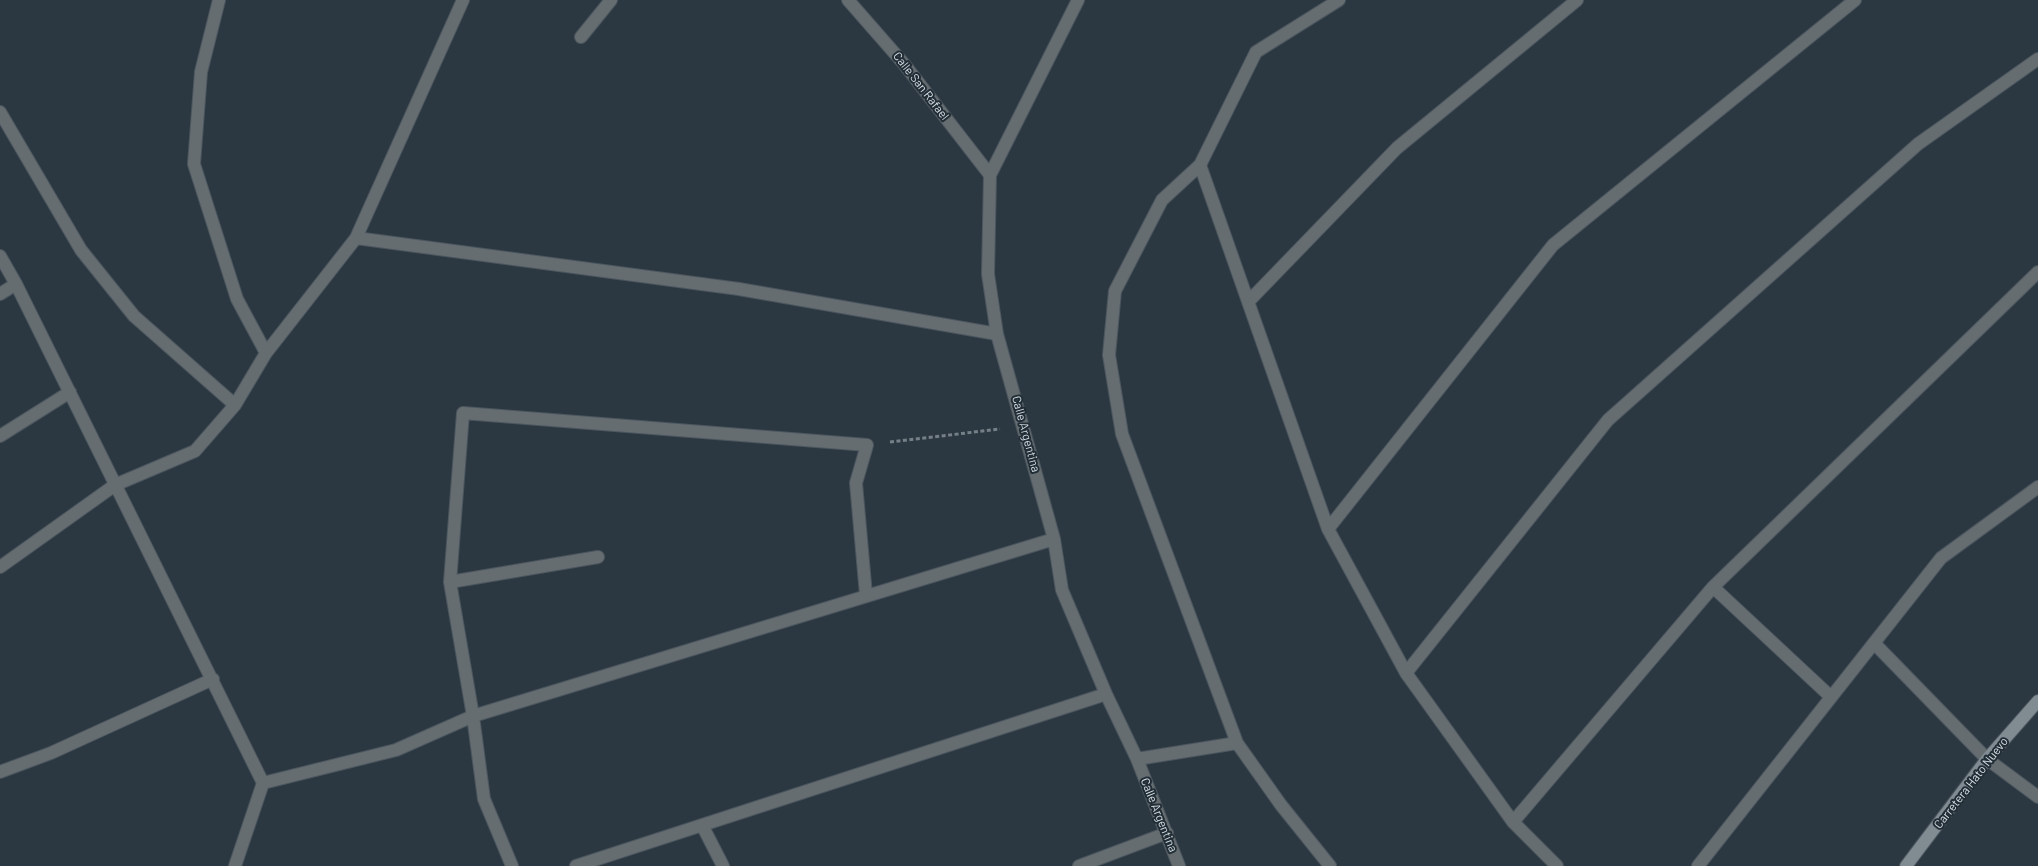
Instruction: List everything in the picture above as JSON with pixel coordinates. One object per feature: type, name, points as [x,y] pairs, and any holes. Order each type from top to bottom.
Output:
[{"type":"main road","name":"Carretera Hato Nuevo","points":[[1906,866],[1987,759],[2038,701]]},
{"type":"street","points":[[219,0],[201,72],[194,164],[237,299],[266,353]]},
{"type":"street","points":[[0,567],[114,485],[195,451],[235,405],[266,353],[356,238],[463,0]]},
{"type":"street","points":[[582,37],[611,0]]},
{"type":"street","name":"Calle San Rafael","points":[[848,0],[904,64],[990,175]]},
{"type":"street","name":"Calle Argentina","points":[[1078,0],[990,175],[988,274],[997,334],[1054,539],[1062,590],[1106,694],[1137,758],[1179,866]]},
{"type":"street","points":[[1330,866],[1281,805],[1238,743],[1122,434],[1109,354],[1115,291],[1162,200],[1200,165],[1256,52],[1338,0]]},
{"type":"street","points":[[1248,302],[1397,148],[1577,0]]},
{"type":"street","points":[[1328,528],[1553,246],[1855,0]]},
{"type":"street","points":[[1406,673],[1608,420],[1918,144],[2038,59]]},
{"type":"street","points":[[0,112],[82,250],[93,265],[134,316],[235,405]]},
{"type":"street","points":[[1200,165],[1328,528],[1406,673],[1513,822],[1557,866]]},
{"type":"street","points":[[356,238],[739,289],[997,334]]},
{"type":"street","points":[[0,256],[16,284],[114,485],[213,679],[263,784],[235,866]]},
{"type":"street","points":[[1513,822],[1713,587],[2038,272]]},
{"type":"street","points":[[0,294],[16,284]]},
{"type":"street","points":[[0,436],[70,392]]},
{"type":"street","points":[[512,866],[484,799],[473,716],[450,582],[463,413],[867,445],[856,483],[866,595]]},
{"type":"street","points":[[1698,866],[1941,558],[2038,486]]},
{"type":"street","points":[[263,784],[396,750],[473,716],[1054,539]]},
{"type":"street","points":[[450,582],[598,556]]},
{"type":"street","points":[[1713,587],[1831,697]]},
{"type":"street","points":[[1874,643],[1987,759],[2038,797]]},
{"type":"street","points":[[0,772],[51,753],[213,679]]},
{"type":"street","points":[[576,866],[1106,694]]},
{"type":"street","points":[[1137,758],[1238,743]]},
{"type":"street","points":[[702,825],[723,866]]},
{"type":"street","points":[[1079,866],[1167,833]]},
{"type":"path","points":[[867,445],[1024,426]]}]
